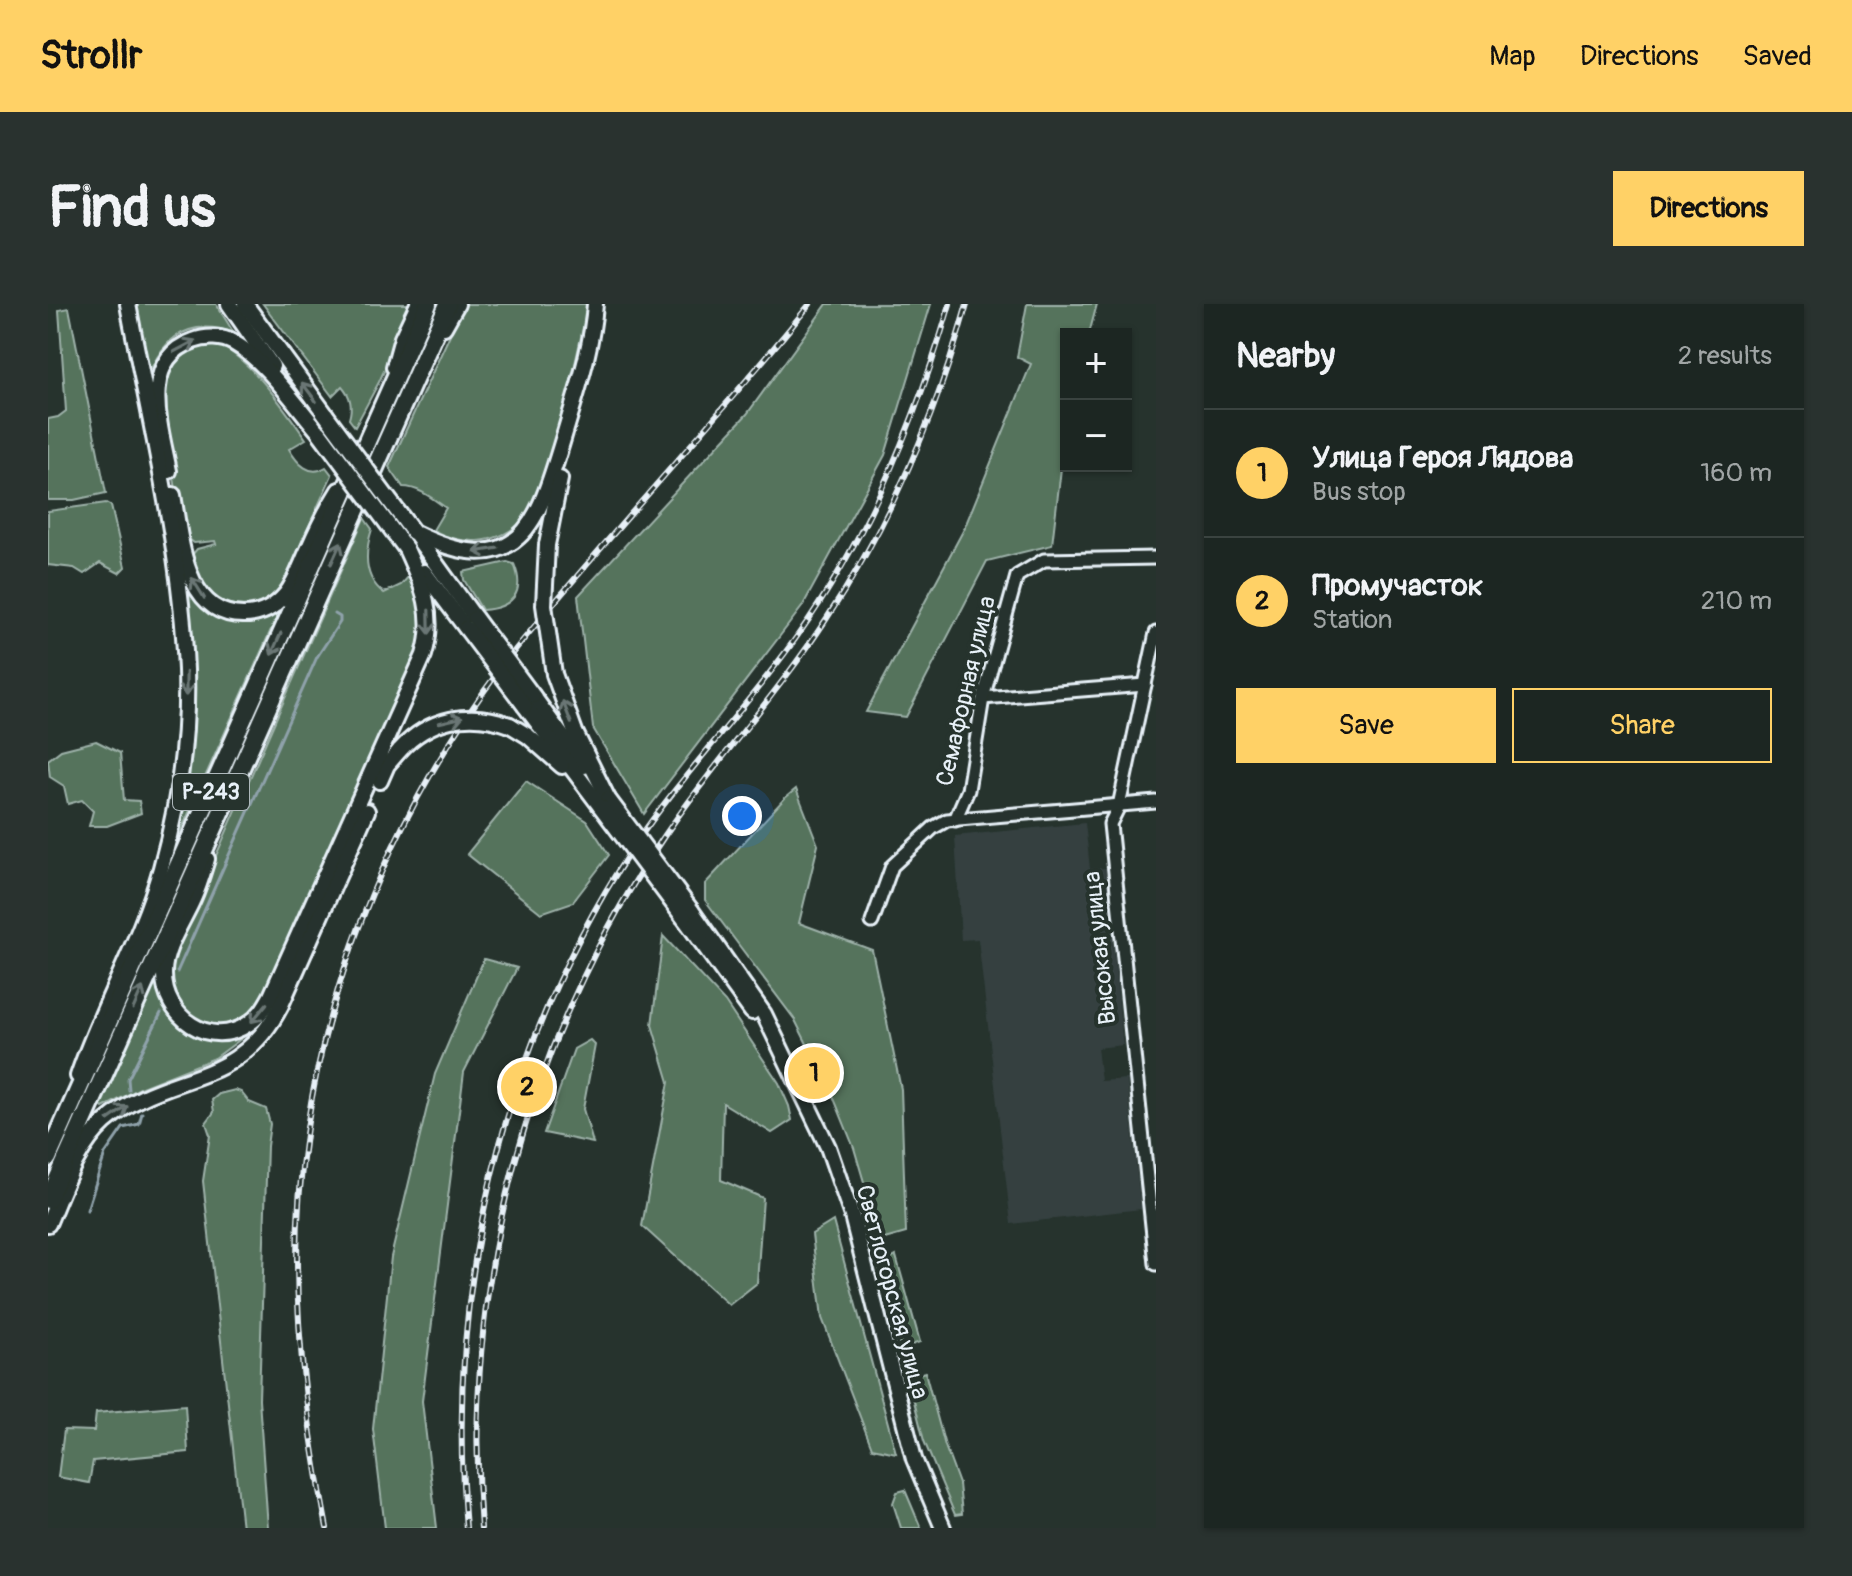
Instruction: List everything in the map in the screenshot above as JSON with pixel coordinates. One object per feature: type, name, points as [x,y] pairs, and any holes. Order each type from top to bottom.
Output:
[{"type":"highway","name":"Р-243","points":[[48,1158],[428,304]]},
{"type":"highway","name":"Р-243","points":[[48,1200],[448,304]]},
{"type":"main road","points":[[56,1139],[85,1055],[161,870],[178,791],[183,750],[186,673],[180,596],[128,304]]},
{"type":"main road","points":[[229,304],[406,549],[471,623]]},
{"type":"main road","points":[[245,304],[413,532],[471,623],[605,803]]},
{"type":"main road","points":[[253,304],[291,369]]},
{"type":"main road","points":[[385,401],[402,338],[418,304]]},
{"type":"main road","points":[[419,368],[457,304]]},
{"type":"main road","points":[[413,532],[448,548],[475,553],[510,543],[528,529],[550,482],[581,377],[595,304]]},
{"type":"main road","points":[[603,304],[596,349],[560,479],[547,545],[544,605],[554,674],[605,803]]},
{"type":"main road","points":[[319,432],[257,361],[232,342],[218,337],[193,340],[172,353],[164,364],[157,389],[158,415],[183,552],[199,592],[219,610],[242,615],[256,614],[275,605],[284,596],[323,516],[365,445]]},
{"type":"main road","points":[[236,778],[194,897],[164,969],[165,990],[179,1016],[198,1029],[219,1034],[230,1033],[249,1024],[271,996],[424,655],[430,628],[428,601],[406,549]]},
{"type":"main road","points":[[48,1223],[79,1156],[106,1121],[147,1096],[233,1062],[266,1032],[281,1005],[387,765],[425,729],[448,720],[483,718],[510,725],[542,747],[605,803]]},
{"type":"main road","name":"Светлогорская улица","points":[[605,803],[687,914],[747,987],[792,1069],[828,1147],[844,1193],[910,1444],[929,1499],[943,1528]]},
{"type":"main road","points":[[48,1223],[61,1172]]},
{"type":"street","name":"Семафорная улица","points":[[872,922],[892,866],[933,828],[947,820],[955,820],[968,790],[983,698],[1017,576],[1044,560],[1156,558]]},
{"type":"street","name":"Высокая улица","points":[[1156,633],[1119,806],[1110,824],[1156,1264]]},
{"type":"street","points":[[983,698],[1145,685]]},
{"type":"street","points":[[955,820],[1156,802]]},
{"type":"shaded area","points":[[1085,823],[1090,869],[1106,868],[1123,1045],[1097,1048],[1101,1081],[1127,1079],[1141,1209],[1011,1224],[978,939],[961,940],[955,836]]},
{"type":"green space","points":[[134,304],[216,304],[234,333],[208,328],[186,332],[167,345],[152,367],[148,368]]},
{"type":"green space","points":[[263,304],[414,304],[355,427],[349,419],[350,401],[345,390],[342,386],[332,396]]},
{"type":"green space","points":[[464,304],[588,304],[552,454],[530,508],[519,524],[509,531],[477,541],[454,538],[433,530],[446,508],[420,491],[403,487],[389,467]]},
{"type":"green space","points":[[827,304],[931,304],[885,455],[802,607],[644,814],[593,728],[578,596],[747,414]]},
{"type":"green space","points":[[1027,304],[1097,304],[1091,328],[1060,328],[1061,472],[1052,545],[987,561],[906,717],[866,712],[964,529],[1031,364],[1017,357]]},
{"type":"green space","points":[[69,308],[106,493],[74,500],[48,500],[48,419],[66,411],[59,310]]},
{"type":"green space","points":[[210,340],[251,369],[297,426],[306,439],[289,449],[296,459],[309,470],[326,467],[332,475],[280,587],[266,600],[245,606],[214,597],[197,578],[191,556],[197,549],[216,544],[215,541],[194,543],[184,535],[161,404],[168,362]]},
{"type":"green space","points":[[106,503],[111,506],[125,567],[119,573],[100,563],[84,574],[74,568],[48,565],[48,511]]},
{"type":"green space","points":[[364,518],[372,529],[367,563],[372,579],[384,593],[401,585],[410,575],[422,606],[424,638],[261,1006],[241,1022],[209,1027],[186,1014],[178,1002],[173,988],[172,956]]},
{"type":"green space","points":[[507,562],[514,564],[517,574],[514,597],[501,606],[482,610],[464,580],[463,572]]},
{"type":"green space","points":[[184,580],[204,607],[214,613],[238,614],[283,603],[162,873],[181,790]]},
{"type":"green space","points":[[96,741],[120,753],[124,800],[139,801],[141,813],[107,826],[89,826],[93,811],[82,800],[68,804],[64,786],[50,777],[48,760],[61,750]]},
{"type":"green space","points":[[526,781],[587,821],[609,855],[573,902],[541,913],[467,854]]},
{"type":"green space","points":[[796,789],[818,845],[799,923],[872,950],[901,1089],[906,1233],[881,1240],[854,1148],[833,1096],[795,1020],[705,900],[705,884]]},
{"type":"green space","points":[[663,936],[725,1002],[779,1083],[792,1120],[772,1133],[723,1103],[721,1180],[763,1198],[757,1283],[729,1305],[642,1226],[669,1082],[652,1025]]},
{"type":"green space","points":[[484,959],[517,968],[464,1072],[422,1401],[437,1528],[385,1528],[373,1429],[391,1257],[435,1074]]},
{"type":"green space","points":[[156,980],[167,1011],[190,1034],[213,1039],[250,1030],[249,1033],[215,1058],[142,1087],[103,1108],[100,1100]]},
{"type":"green space","points":[[590,1040],[595,1045],[583,1109],[593,1143],[544,1133],[574,1049]]},
{"type":"green space","points":[[235,1090],[249,1102],[266,1109],[270,1124],[259,1399],[268,1528],[242,1528],[203,1181],[210,1135],[206,1123],[214,1112],[212,1100],[219,1094]]},
{"type":"green space","points":[[833,1221],[896,1453],[872,1448],[822,1318],[812,1234]]},
{"type":"green space","points":[[896,1256],[920,1342],[901,1349],[879,1266]]},
{"type":"green space","points":[[925,1372],[959,1484],[962,1514],[955,1515],[924,1441],[908,1377]]},
{"type":"green space","points":[[185,1405],[188,1452],[93,1461],[89,1483],[58,1477],[64,1430],[94,1431],[96,1413]]},
{"type":"green space","points":[[905,1490],[921,1528],[901,1528],[893,1503],[897,1492]]},
{"type":"waterway","points":[[177,972],[317,657],[340,622],[340,617],[335,614]]},
{"type":"waterway","points":[[129,1090],[128,1079],[161,1013]]},
{"type":"waterway","points":[[87,1210],[105,1154],[123,1128],[139,1124],[142,1113]]},
{"type":"railway","points":[[327,1528],[306,1394],[299,1327],[297,1259],[301,1179],[312,1100],[329,1022],[352,945],[382,871],[417,799],[458,730],[504,664],[810,304]]},
{"type":"railway","points":[[466,1528],[462,1439],[465,1350],[475,1261],[492,1174],[516,1089],[548,1006],[586,926],[632,849],[798,635],[847,558],[906,434],[950,304]]},
{"type":"railway","points":[[481,1528],[478,1436],[482,1345],[494,1255],[514,1166],[541,1079],[575,995],[617,913],[665,835],[808,646],[872,544],[926,427],[967,304]]},
{"type":"place","name":"Улица Героя Лядова","points":[[814,1073]]},
{"type":"place","name":"Промучасток","points":[[527,1087]]}]
